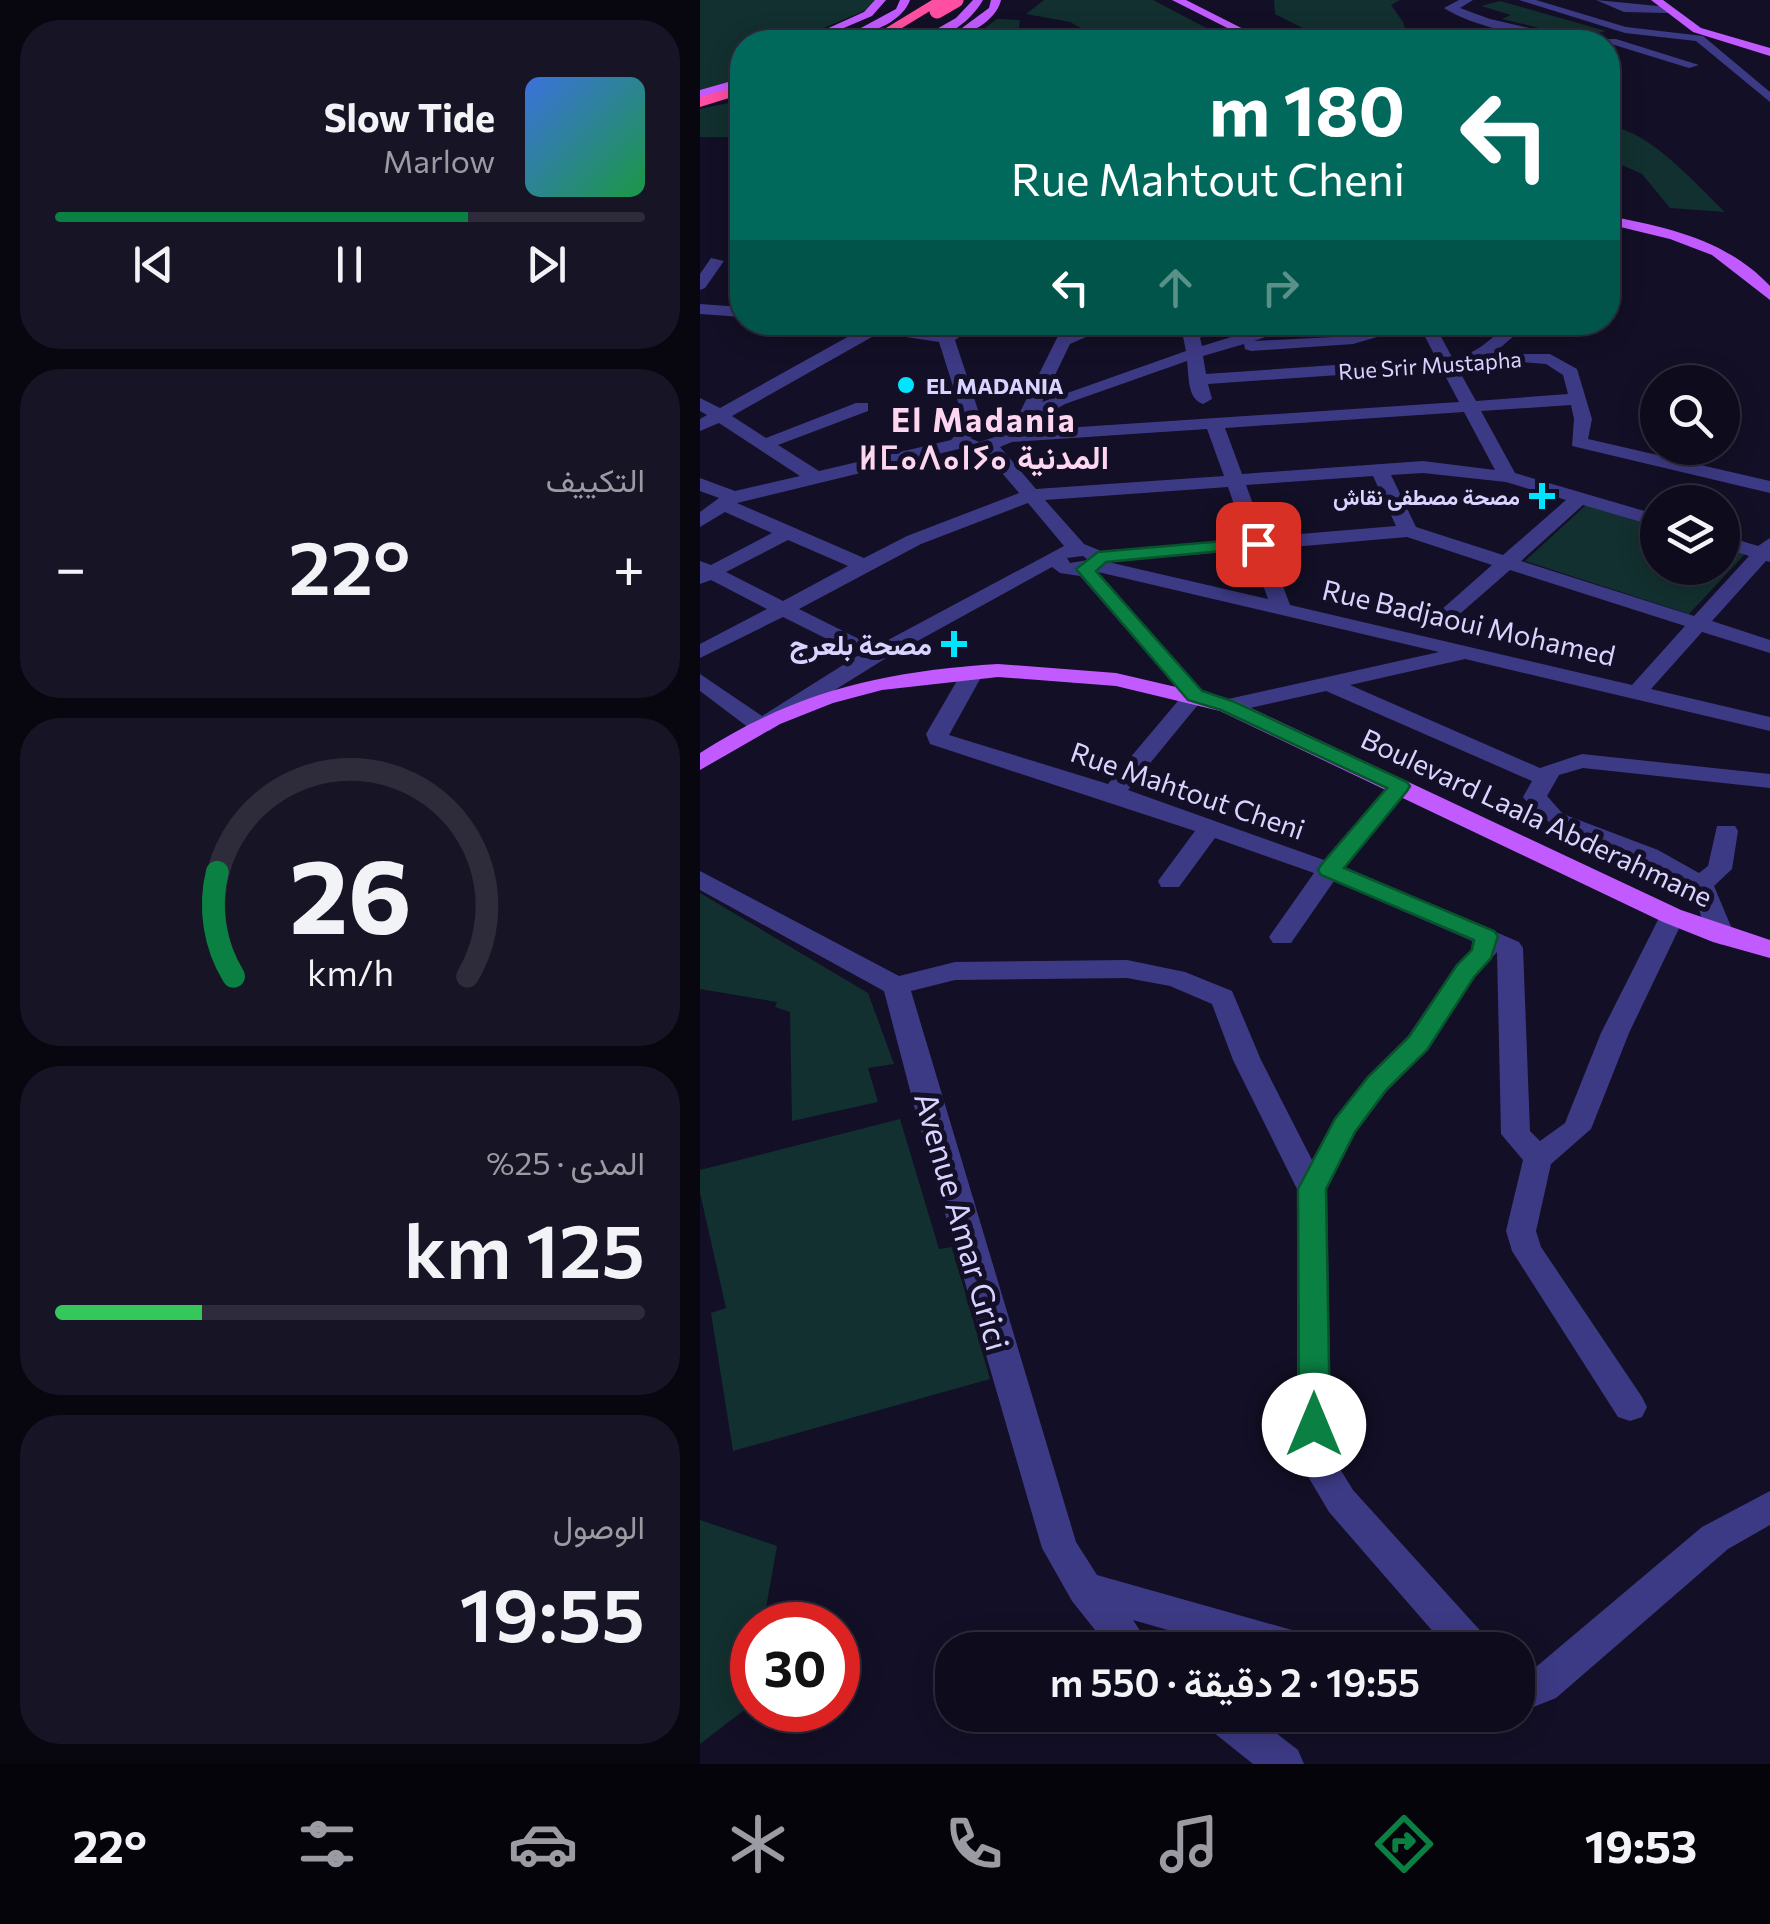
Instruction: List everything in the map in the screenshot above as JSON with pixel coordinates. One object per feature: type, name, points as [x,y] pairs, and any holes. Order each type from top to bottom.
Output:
[{"type":"highway","points":[[880,30],[933,5],[955,0]]},
{"type":"highway","points":[[900,30],[933,5]]},
{"type":"highway","points":[[700,99],[730,90]]},
{"type":"main road","points":[[830,30],[877,9],[881,0]]},
{"type":"main road","points":[[945,30],[960,12],[962,5],[955,0]]},
{"type":"main road","points":[[949,30],[972,12],[978,0]]},
{"type":"main road","points":[[956,30],[988,15],[996,0]]},
{"type":"main road","points":[[1177,0],[1239,30]]},
{"type":"main road","points":[[1193,0],[1233,27]]},
{"type":"main road","points":[[1193,0],[1251,30]]},
{"type":"main road","points":[[875,30],[900,4],[933,5]]},
{"type":"main road","points":[[1660,5],[1697,30],[1770,52]]},
{"type":"main road","points":[[1620,223],[1706,245],[1755,276],[1770,296]]},
{"type":"main road","points":[[866,660],[884,682]]},
{"type":"main road","name":"Boulevard Laala Abderahmane","points":[[700,764],[760,726],[815,702],[884,682],[972,672],[1078,677],[1195,695],[1228,706],[1672,916],[1770,949]]},
{"type":"street","points":[[1468,0],[1450,8],[1487,22],[1532,30]]},
{"type":"street","points":[[1524,0],[1624,30],[1706,41],[1770,98]]},
{"type":"street","points":[[1601,0],[1624,9],[1660,5],[1675,34]]},
{"type":"street","points":[[1620,31],[1624,30]]},
{"type":"street","points":[[1620,48],[1693,65]]},
{"type":"street","points":[[700,285],[716,262]]},
{"type":"street","points":[[700,308],[730,311]]},
{"type":"street","points":[[700,426],[863,335]]},
{"type":"street","points":[[925,335],[951,335]]},
{"type":"street","points":[[1026,417],[1068,335]]},
{"type":"street","points":[[1191,335],[1196,380],[1204,399]]},
{"type":"street","points":[[1000,439],[1026,417],[1100,386],[1256,335]]},
{"type":"street","points":[[1221,346],[1300,346],[1375,335]]},
{"type":"street","points":[[1432,335],[1508,476]]},
{"type":"street","points":[[1474,361],[1506,335]]},
{"type":"street","points":[[946,338],[975,427]]},
{"type":"street","name":"Rue Srir Mustapha","points":[[1196,380],[1522,356],[1550,359],[1571,373],[1584,420],[1578,442],[1622,461],[1770,488]]},
{"type":"street","points":[[700,521],[729,501],[812,475],[962,443],[1578,398]]},
{"type":"street","points":[[700,403],[812,475]]},
{"type":"street","points":[[763,445],[862,406]]},
{"type":"street","points":[[962,443],[962,432],[990,426],[1032,495],[1195,695],[1113,793]]},
{"type":"street","points":[[1215,426],[1281,608]]},
{"type":"street","points":[[1378,468],[1408,532]]},
{"type":"street","points":[[700,652],[914,540],[1032,495],[1378,468],[1436,468],[1508,476],[1640,516]]},
{"type":"street","points":[[700,484],[788,532],[864,566]]},
{"type":"street","points":[[1438,622],[1580,498]]},
{"type":"street","points":[[704,573],[788,532]]},
{"type":"street","points":[[700,681],[760,726],[866,660],[1083,560],[1408,532],[1770,648]]},
{"type":"street","points":[[1740,545],[1767,551]]},
{"type":"street","points":[[1637,692],[1767,551]]},
{"type":"street","name":"Rue Badjaoui Mohamed","points":[[1083,560],[1770,724]]},
{"type":"street","points":[[704,573],[784,608],[866,660]]},
{"type":"street","points":[[1228,706],[1467,653]]},
{"type":"street","name":"Rue Mahtout Cheni","points":[[972,672],[937,734],[938,739],[1113,793],[1329,870],[1486,936]]},
{"type":"street","points":[[1326,682],[1547,778]]},
{"type":"street","points":[[1722,936],[1700,884],[1649,855],[1555,820],[1535,797],[1550,770],[1582,761],[1770,781]]},
{"type":"street","points":[[1282,937],[1329,870],[1400,786]]},
{"type":"street","points":[[1170,881],[1210,828]]},
{"type":"street","points":[[1700,884],[1720,870],[1726,831]]},
{"type":"street","points":[[700,879],[896,986],[954,970],[1127,968],[1176,978],[1223,998],[1247,1060],[1312,1189],[1314,1425],[1320,1468],[1342,1501],[1456,1632]]},
{"type":"street","points":[[1630,1407],[1527,1251],[1521,1231],[1538,1158],[1577,1129],[1615,1033],[1672,916]]},
{"type":"street","points":[[1312,1189],[1345,1126],[1377,1084],[1418,1043],[1465,971],[1483,953],[1486,936],[1510,948],[1516,1134],[1538,1158]]},
{"type":"street","name":"Avenue Amar Grici","points":[[896,986],[931,1117],[1060,1548],[1085,1589],[1120,1632]]},
{"type":"street","points":[[1535,1688],[1714,1538],[1770,1507]]},
{"type":"street","points":[[1085,1589],[1237,1632]]},
{"type":"street","points":[[1244,1732],[1284,1764]]},
{"type":"green space","points":[[700,0],[876,0],[864,11],[819,30],[730,30],[730,81],[700,90]]},
{"type":"green space","points":[[1044,0],[1153,0],[1210,30],[1084,30],[1070,22],[1026,14]]},
{"type":"green space","points":[[1274,0],[1400,0],[1391,5],[1405,30],[1306,30],[1275,14]]},
{"type":"green space","points":[[1500,1],[1602,30],[1548,30],[1502,19],[1511,15],[1481,6]]},
{"type":"green space","points":[[997,19],[1020,20],[1019,30],[982,30]]},
{"type":"green space","points":[[730,103],[730,137],[700,137],[700,109]]},
{"type":"green space","points":[[1620,129],[1654,147],[1725,212],[1670,208],[1642,174],[1620,164]]},
{"type":"green space","points":[[1586,505],[1640,522],[1640,585],[1716,585],[1689,614],[1525,561]]},
{"type":"green space","points":[[700,893],[868,993],[894,1064],[868,1068],[878,1102],[792,1121],[790,1012],[775,1007],[777,1002],[700,989]]},
{"type":"green space","points":[[900,1119],[939,1249],[952,1247],[990,1379],[733,1451],[711,1313],[726,1308],[700,1193],[700,1170]]},
{"type":"green space","points":[[700,1520],[777,1546],[767,1602],[730,1602],[730,1721],[700,1744]]},
{"type":"place","name":"EL MADANIA","points":[[906,385]]},
{"type":"place","name":"مصحة مصطفى نقاش","points":[[1542,496]]},
{"type":"place","name":"مصحة بلعرج","points":[[954,644]]},
{"type":"district","name":"El Madania ⵍⵎⴰⴷⴰⵏⵢⴰ المدنية","points":[[984,438]]},
{"type":"route","points":[[1258,544],[1098,557],[1095,565],[1085,569],[1195,695],[1228,706],[1400,786],[1329,870],[1486,936],[1483,953],[1465,971],[1418,1043],[1377,1084],[1345,1126],[1312,1189],[1314,1425]]}]
